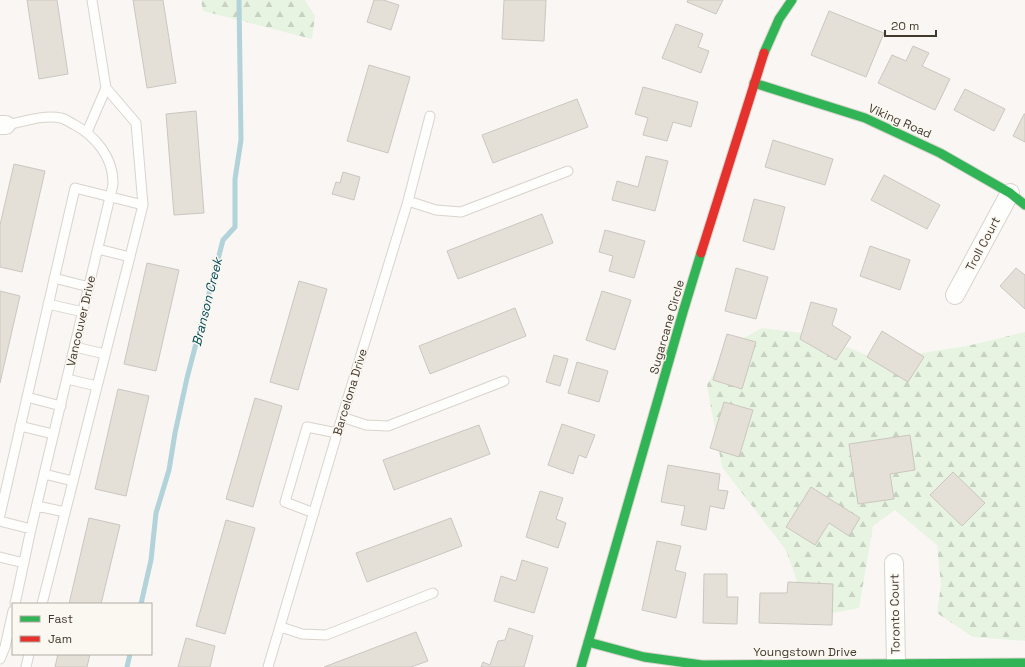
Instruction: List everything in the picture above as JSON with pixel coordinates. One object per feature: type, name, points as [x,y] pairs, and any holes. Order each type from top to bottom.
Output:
[{"type":"street","name":"Sugarcane Circle","points":[[581,667],[683,312],[766,45],[782,13],[792,0]]},
{"type":"street","name":"Viking Road","points":[[754,83],[865,118],[940,153],[1010,193],[1025,205]]},
{"type":"street","name":"Troll Court","points":[[955,295],[1010,193]]},
{"type":"street","name":"Toronto Court","points":[[894,563],[896,664]]},
{"type":"street","name":"Youngstown Drive","points":[[588,642],[632,656],[666,662],[702,665],[1025,663]]},
{"type":"lane","points":[[42,603],[143,205],[136,123],[106,88],[92,0]]},
{"type":"lane","points":[[87,132],[106,88]]},
{"type":"lane","name":"Barcelona Drive","points":[[268,667],[337,433],[408,201],[430,116]]},
{"type":"lane","name":"Vancouver Drive","points":[[3,125],[46,117],[61,118],[87,132],[99,144],[111,169],[113,182],[61,406],[36,506],[15,603]]},
{"type":"lane","points":[[408,201],[436,210],[461,212],[568,171]]},
{"type":"lane","points":[[0,515],[75,188],[110,198],[143,205]]},
{"type":"lane","points":[[98,249],[130,257]]},
{"type":"lane","points":[[54,278],[89,287]]},
{"type":"lane","points":[[48,304],[83,312]]},
{"type":"lane","points":[[75,347],[105,354]]},
{"type":"lane","points":[[67,379],[97,386]]},
{"type":"lane","points":[[342,417],[366,425],[388,426],[504,381]]},
{"type":"lane","points":[[27,397],[61,406]]},
{"type":"lane","points":[[20,426],[53,434]]},
{"type":"lane","points":[[314,513],[285,502],[307,427],[337,433]]},
{"type":"lane","points":[[44,474],[73,481]]},
{"type":"lane","points":[[36,506],[65,512]]},
{"type":"lane","points":[[0,521],[31,529]]},
{"type":"lane","points":[[0,557],[24,563]]},
{"type":"lane","points":[[281,627],[302,634],[326,635],[433,593]]},
{"type":"lane","points":[[0,659],[12,615]]},
{"type":"lane","points":[[26,667],[29,655]]},
{"type":"green space","points":[[201,0],[305,0],[315,16],[312,39],[203,11]]},
{"type":"green space","points":[[762,328],[818,335],[878,360],[967,346],[1025,332],[1025,641],[973,637],[937,613],[941,585],[937,545],[895,510],[873,526],[859,608],[827,614],[799,587],[786,550],[722,467],[707,385],[729,346]]},
{"type":"building","points":[[27,0],[57,0],[68,74],[39,79]]},
{"type":"building","points":[[133,0],[163,0],[176,83],[147,88]]},
{"type":"building","points":[[374,0],[383,0],[399,5],[391,30],[367,22]]},
{"type":"building","points":[[504,0],[546,0],[544,41],[502,39]]},
{"type":"building","points":[[688,0],[723,0],[716,14],[687,2]]},
{"type":"building","points":[[829,11],[884,33],[866,77],[811,55]]},
{"type":"building","points":[[676,24],[703,34],[698,47],[709,51],[701,73],[662,58]]},
{"type":"building","points":[[913,46],[929,53],[922,66],[950,79],[935,110],[878,83],[892,55],[906,61]]},
{"type":"building","points":[[369,65],[410,77],[388,153],[347,141]]},
{"type":"building","points":[[643,87],[698,102],[691,127],[673,122],[667,141],[643,135],[648,118],[635,114]]},
{"type":"building","points":[[965,89],[1005,109],[994,131],[954,110]]},
{"type":"building","points":[[577,99],[588,127],[493,163],[482,135]]},
{"type":"building","points":[[196,111],[204,213],[174,215],[166,114]]},
{"type":"building","points":[[1025,114],[1025,142],[1013,136]]},
{"type":"building","points":[[773,140],[833,159],[825,185],[765,167]]},
{"type":"building","points":[[646,156],[668,161],[655,211],[612,200],[617,181],[638,187]]},
{"type":"building","points":[[14,164],[45,171],[22,272],[0,267],[0,225]]},
{"type":"building","points":[[343,172],[360,177],[354,200],[332,194],[336,182],[340,183]]},
{"type":"building","points":[[884,175],[940,205],[927,229],[871,200]]},
{"type":"building","points":[[754,199],[785,207],[774,250],[743,241]]},
{"type":"building","points":[[542,214],[553,243],[458,279],[447,251]]},
{"type":"building","points":[[605,230],[645,241],[634,278],[609,271],[613,256],[599,252]]},
{"type":"building","points":[[870,246],[910,260],[900,290],[860,276]]},
{"type":"building","points":[[147,263],[179,270],[156,371],[124,364]]},
{"type":"building","points":[[736,268],[768,277],[756,319],[725,311]]},
{"type":"building","points":[[1016,268],[1025,275],[1025,309],[1000,286]]},
{"type":"building","points":[[299,281],[327,289],[298,390],[270,382]]},
{"type":"building","points":[[0,291],[20,296],[0,383]]},
{"type":"building","points":[[602,291],[631,300],[615,350],[586,340]]},
{"type":"building","points":[[811,302],[837,309],[832,325],[851,337],[836,360],[800,339]]},
{"type":"building","points":[[515,308],[526,336],[430,374],[419,346]]},
{"type":"building","points":[[882,331],[924,357],[908,382],[867,357]]},
{"type":"building","points":[[727,334],[756,342],[742,389],[713,380]]},
{"type":"building","points":[[554,355],[568,359],[560,386],[546,382]]},
{"type":"building","points":[[577,362],[608,371],[599,402],[568,393]]},
{"type":"building","points":[[118,389],[149,396],[126,496],[95,489]]},
{"type":"building","points":[[255,398],[282,406],[253,507],[226,499]]},
{"type":"building","points":[[724,402],[753,410],[739,457],[710,448]]},
{"type":"building","points":[[562,424],[595,435],[586,458],[579,455],[573,474],[548,465]]},
{"type":"building","points":[[479,425],[490,454],[394,490],[383,460]]},
{"type":"building","points":[[910,435],[915,470],[890,474],[894,499],[858,504],[849,444]]},
{"type":"building","points":[[668,465],[720,474],[718,490],[728,491],[724,509],[710,506],[706,530],[681,525],[685,506],[661,502]]},
{"type":"building","points":[[953,472],[985,503],[962,526],[930,495]]},
{"type":"building","points":[[811,487],[860,518],[849,536],[829,523],[815,545],[786,527]]},
{"type":"building","points":[[540,491],[563,498],[556,519],[566,523],[558,548],[526,537]]},
{"type":"building","points":[[89,518],[120,525],[101,603],[69,603]]},
{"type":"building","points":[[451,518],[462,546],[367,582],[356,553]]},
{"type":"building","points":[[226,520],[255,528],[225,634],[196,626]]},
{"type":"building","points":[[657,541],[681,546],[675,570],[686,573],[676,618],[642,610]]},
{"type":"building","points":[[522,560],[548,568],[534,613],[494,601],[501,576],[516,581]]},
{"type":"building","points":[[704,574],[727,574],[727,597],[738,597],[737,624],[703,623]]},
{"type":"building","points":[[788,582],[833,584],[832,625],[759,623],[760,593],[787,593]]},
{"type":"building","points":[[509,628],[533,636],[524,667],[481,667],[483,662],[490,665],[498,641],[505,640]]},
{"type":"building","points":[[416,632],[428,661],[411,667],[324,667]]},
{"type":"building","points":[[186,638],[215,646],[210,667],[178,667]]},
{"type":"building","points":[[58,655],[90,655],[87,667],[55,667]]},
{"type":"waterway","name":"Branson Creek","points":[[141,603],[151,560],[156,513],[169,470],[175,433],[187,378],[223,240],[235,227],[235,179],[241,140],[239,0]]},
{"type":"waterway","name":"Branson Creek","points":[[127,667],[130,655]]},
{"type":"traffic: fast","points":[[764,53],[779,19],[792,0]]},
{"type":"traffic: fast","points":[[754,83],[865,118],[940,153],[1010,193],[1025,205]]},
{"type":"traffic: fast","points":[[581,667],[701,253]]},
{"type":"traffic: fast","points":[[588,642],[644,657],[702,665],[1025,663]]},
{"type":"traffic: jam","points":[[701,253],[764,53]]}]
